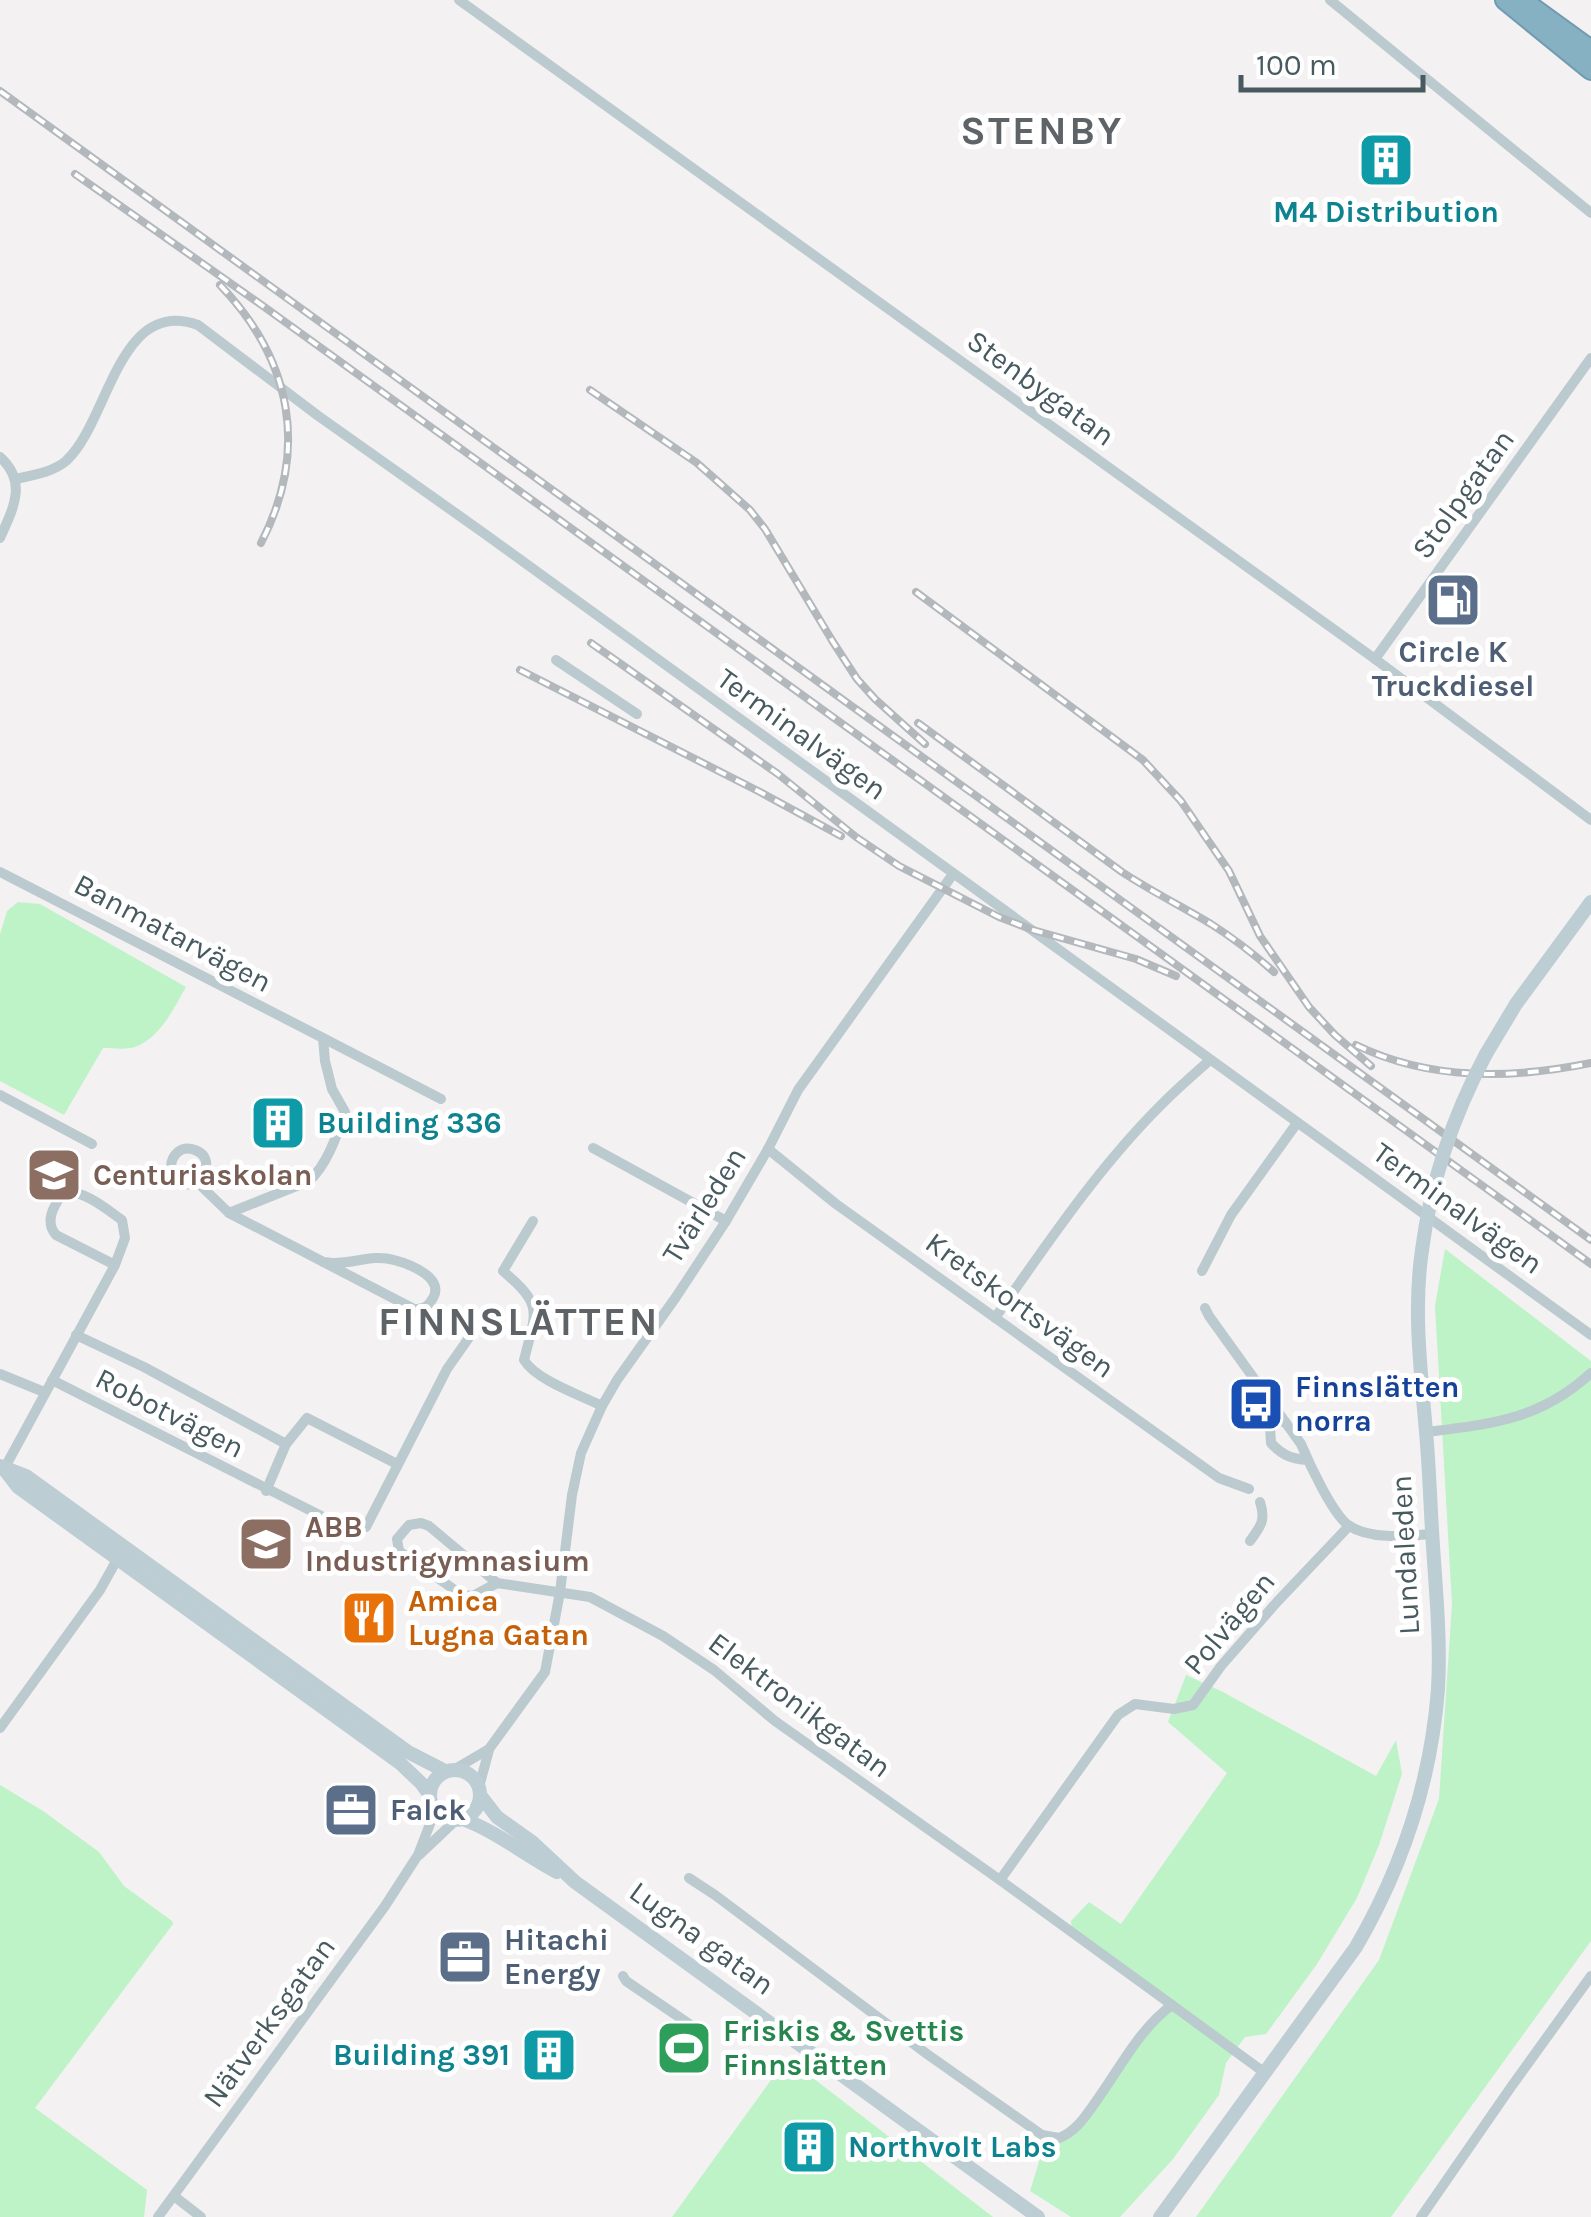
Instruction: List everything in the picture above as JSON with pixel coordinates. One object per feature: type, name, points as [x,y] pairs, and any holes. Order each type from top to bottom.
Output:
[{"type":"highway","points":[[1505,0],[1591,70]]},
{"type":"highway","points":[[1522,0],[1591,50]]},
{"type":"main road","name":"Lundaleden","points":[[1160,2217],[1356,1947],[1377,1911],[1411,1830],[1438,1688],[1437,1588],[1418,1328],[1422,1250],[1435,1177],[1450,1130],[1486,1054],[1516,1004],[1591,902]]},
{"type":"main road","points":[[2,1467],[18,1488],[397,1744],[450,1770],[470,1774],[479,1791],[474,1812],[460,1820],[442,1817],[430,1803],[434,1780],[450,1770]]},
{"type":"main road","points":[[121,1554],[400,1763],[429,1794]]},
{"type":"main road","name":"Lugna gatan","points":[[479,1791],[496,1817],[532,1842],[575,1882],[1038,2217]]},
{"type":"main road","name":"Lugna gatan","points":[[460,1820],[489,1828],[523,1854],[575,1882]]},
{"type":"main road","name":"Lundaleden","points":[[1148,2217],[1186,2179]]},
{"type":"main road","name":"Lundaleden","points":[[1169,2217],[1181,2198],[1186,2179]]},
{"type":"street","name":"Stenbygatan","points":[[460,0],[1375,659],[1591,820]]},
{"type":"street","points":[[1330,0],[1591,212]]},
{"type":"street","name":"Terminalvägen","points":[[16,479],[58,466],[76,450],[124,357],[155,324],[177,320],[198,325],[317,415],[1591,1335]]},
{"type":"street","name":"Stolpgatan","points":[[1375,659],[1591,358]]},
{"type":"street","points":[[0,458],[10,466],[16,479],[16,494],[0,538]]},
{"type":"street","points":[[556,660],[637,714]]},
{"type":"street","name":"Banmatarvägen","points":[[0,872],[441,1099]]},
{"type":"street","name":"Tvärleden","points":[[479,1791],[490,1749],[545,1672],[572,1495],[582,1453],[602,1406],[726,1221],[798,1090],[953,874]]},
{"type":"street","points":[[228,1213],[309,1181],[317,1174],[344,1112],[332,1089],[323,1039]]},
{"type":"street","points":[[994,1318],[1121,1150],[1162,1103],[1210,1060]]},
{"type":"street","points":[[0,1095],[92,1144]]},
{"type":"street","points":[[1202,1270],[1231,1215],[1298,1123]]},
{"type":"street","points":[[594,1148],[726,1221]]},
{"type":"street","name":"Kretskortsvägen","points":[[768,1149],[836,1204],[1219,1478],[1249,1490]]},
{"type":"street","points":[[198,1183],[228,1213],[414,1309],[429,1304],[436,1293],[432,1279],[392,1259],[369,1258],[336,1265],[323,1262]]},
{"type":"street","points":[[2,1467],[115,1265],[125,1238],[122,1220],[97,1202],[72,1191],[62,1192],[49,1220],[50,1228],[94,1257],[115,1265]]},
{"type":"street","points":[[533,1221],[503,1271],[531,1298],[536,1314],[524,1360],[529,1368],[602,1406]]},
{"type":"street","points":[[1205,1308],[1302,1444],[1332,1503],[1349,1526],[1397,1538],[1432,1534]]},
{"type":"street","name":"Robotvägen","points":[[52,1380],[349,1530],[366,1527],[448,1370],[473,1332]]},
{"type":"street","name":"Robotvägen","points":[[76,1335],[286,1444]]},
{"type":"street","points":[[1426,1432],[1523,1416],[1563,1396],[1591,1373]]},
{"type":"street","points":[[0,1374],[44,1392]]},
{"type":"street","name":"Robotvägen","points":[[266,1491],[286,1444],[307,1418],[397,1464]]},
{"type":"street","points":[[1285,1422],[1275,1420],[1270,1427],[1271,1444],[1281,1454],[1308,1460]]},
{"type":"street","points":[[1250,1540],[1264,1515],[1260,1502]]},
{"type":"street","points":[[409,1524],[429,1526],[497,1582],[474,1596],[462,1595],[399,1551],[397,1538],[409,1524]]},
{"type":"street","name":"Polvägen","points":[[1000,1880],[1118,1715],[1135,1704],[1174,1710],[1193,1705],[1221,1666],[1349,1526]]},
{"type":"street","points":[[0,1728],[100,1590],[121,1554]]},
{"type":"street","name":"Elektronikgatan","points":[[497,1582],[590,1597],[663,1636],[1265,2073]]},
{"type":"street","name":"Tvärleden","points":[[450,1770],[490,1749]]},
{"type":"street","name":"Nätverksgatan","points":[[158,2217],[385,1906],[418,1856],[435,1811]]},
{"type":"street","name":"Nätverksgatan","points":[[418,1856],[460,1820]]},
{"type":"street","points":[[689,1878],[1042,2135],[1059,2138],[1079,2126],[1144,2034],[1172,2006]]},
{"type":"street","points":[[624,1976],[698,2030]]},
{"type":"street","points":[[1422,2217],[1591,1976]]},
{"type":"street","points":[[174,2196],[202,2217]]},
{"type":"green space","points":[[18,902],[40,904],[186,987],[165,1022],[144,1043],[103,1048],[64,1115],[0,1081],[0,934],[7,911]]},
{"type":"green space","points":[[1445,1249],[1591,1361],[1591,1941],[1391,2217],[1196,2217],[1379,1960],[1439,1799],[1452,1604],[1435,1306]]},
{"type":"green space","points":[[1186,1675],[1376,1776],[1396,1740],[1402,1774],[1357,1898],[1317,1964],[1266,2034],[1245,2037],[1226,2063],[1219,2095],[1173,2159],[1120,2217],[1071,2217],[1030,2191],[1047,2136],[1079,2129],[1169,2004],[1072,1932],[1071,1921],[1089,1902],[1121,1924],[1227,1773],[1168,1722]]},
{"type":"green space","points":[[0,1785],[99,1852],[124,1886],[173,1924],[35,2108],[147,2190],[144,2217],[0,2217]]},
{"type":"green space","points":[[787,2058],[993,2217],[672,2217]]},
{"type":"railway","points":[[0,91],[1591,1240]]},
{"type":"railway","points":[[75,174],[1591,1264]]},
{"type":"railway","points":[[220,285],[264,344],[286,407],[285,474],[261,543]]},
{"type":"railway","points":[[590,390],[697,463],[750,510],[857,679],[925,744]]},
{"type":"railway","points":[[916,592],[1143,760],[1181,801],[1229,871],[1260,936],[1309,1007],[1371,1066]]},
{"type":"railway","points":[[591,643],[778,774],[899,866],[999,917],[1136,959],[1176,976]]},
{"type":"railway","points":[[520,670],[841,836]]},
{"type":"railway","points":[[918,723],[1122,872],[1219,929],[1274,972]]},
{"type":"railway","points":[[1356,1045],[1413,1065],[1472,1074],[1531,1072],[1591,1063]]},
{"type":"place","name":"M4 Distribution","points":[[1386,160]]},
{"type":"place","name":"Circle K Truckdiesel","points":[[1453,600]]},
{"type":"place","name":"Building 336","points":[[278,1123]]},
{"type":"place","name":"Centuriaskolan","points":[[54,1175]]},
{"type":"place","name":"Finnslätten norra","points":[[1256,1404]]},
{"type":"place","name":"ABB Industrigymnasium","points":[[266,1544]]},
{"type":"place","name":"Amica Lugna Gatan","points":[[369,1618]]},
{"type":"place","name":"Falck","points":[[351,1810]]},
{"type":"place","name":"Hitachi Energy","points":[[465,1957]]},
{"type":"place","name":"Friskis & Svettis Finnslätten","points":[[684,2048]]},
{"type":"place","name":"Building 391","points":[[549,2055]]},
{"type":"place","name":"Northvolt Labs","points":[[809,2147]]},
{"type":"district","name":"STENBY","points":[[1042,130]]},
{"type":"district","name":"FINNSLÄTTEN","points":[[519,1321]]}]
